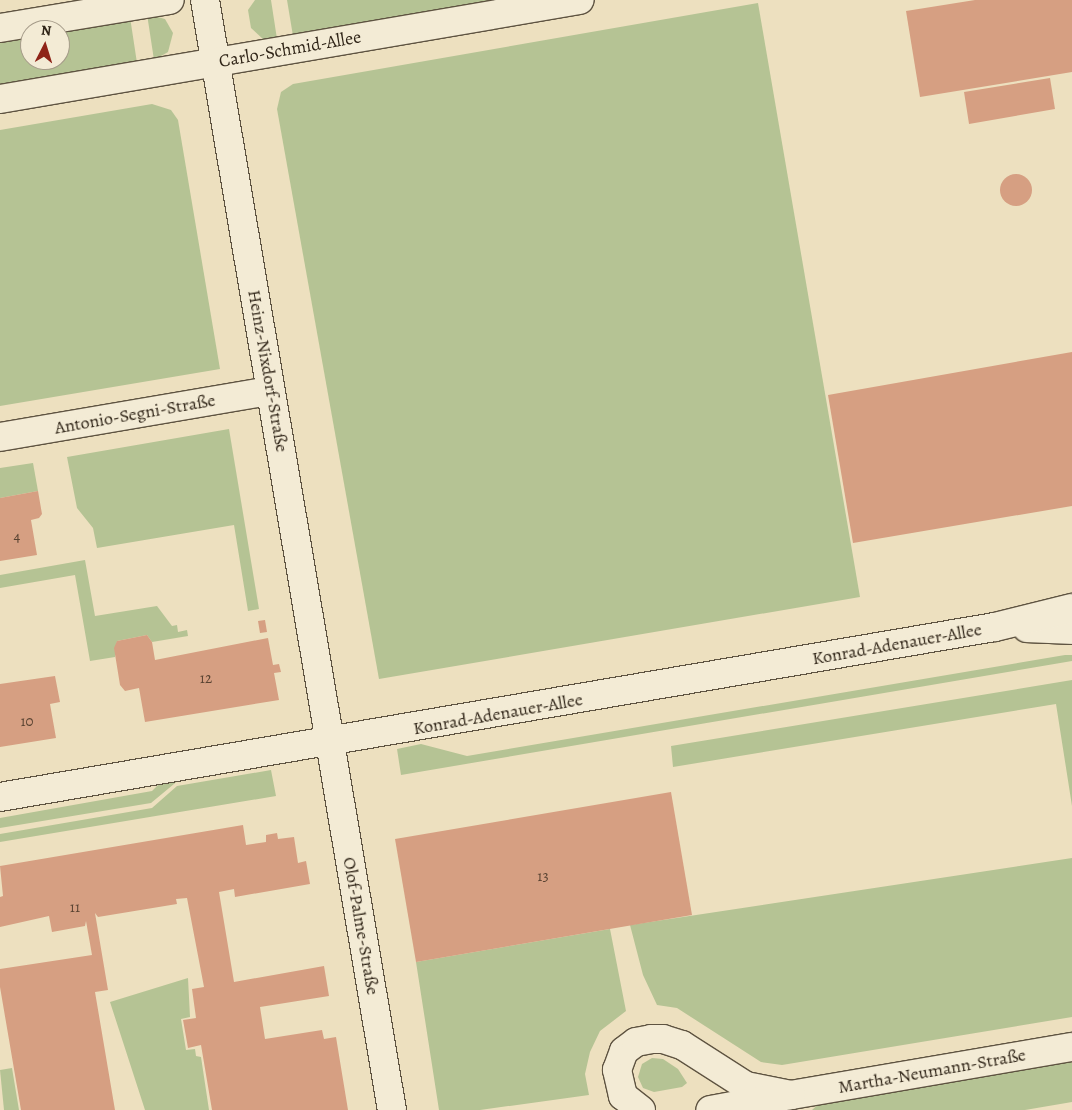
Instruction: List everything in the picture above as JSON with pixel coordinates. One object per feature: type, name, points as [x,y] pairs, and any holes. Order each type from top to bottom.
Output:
[{"type":"street","points":[[0,28],[170,0]]},
{"type":"street","name":"Heinz-Nixdorf-Straße","points":[[205,0],[270,391],[332,742]]},
{"type":"street","name":"Carlo-Schmid-Allee","points":[[0,99],[580,0]]},
{"type":"street","name":"Antonio-Segni-Straße","points":[[0,437],[270,391]]},
{"type":"street","name":"Konrad-Adenauer-Allee","points":[[0,797],[332,742],[995,627],[1072,608]]},
{"type":"street","name":"Konrad-Adenauer-Allee","points":[[995,627],[1072,630]]},
{"type":"street","name":"Olof-Palme-Straße","points":[[332,742],[392,1110]]},
{"type":"street","name":"Martha-Neumann-Straße","points":[[641,1110],[624,1096],[617,1070],[624,1051],[636,1042],[652,1039],[663,1038],[682,1045],[746,1086],[791,1095]]},
{"type":"street","name":"Martha-Neumann-Straße","points":[[710,1110],[1072,1047]]},
{"type":"green space","points":[[255,0],[271,0],[277,39],[264,40],[251,28],[248,10]]},
{"type":"green space","points":[[287,0],[509,0],[293,36]]},
{"type":"green space","points":[[758,3],[860,597],[379,679],[277,109],[281,92],[293,84]]},
{"type":"green space","points":[[147,14],[165,19],[173,33],[168,52],[154,60]]},
{"type":"green space","points":[[130,17],[137,63],[0,86],[0,39],[20,36],[20,70],[70,70],[70,28]]},
{"type":"green space","points":[[152,104],[171,110],[178,120],[220,369],[0,406],[0,130]]},
{"type":"green space","points":[[229,429],[259,609],[248,611],[234,525],[97,548],[93,528],[77,508],[67,457]]},
{"type":"green space","points":[[33,463],[38,491],[0,498],[0,468]]},
{"type":"green space","points":[[85,560],[95,616],[157,606],[172,626],[177,625],[178,632],[187,630],[188,636],[152,642],[147,635],[117,641],[115,657],[90,661],[75,575],[0,588],[0,575]]},
{"type":"green space","points":[[1072,655],[1072,661],[401,775],[397,749],[421,744],[467,756]]},
{"type":"green space","points":[[1072,680],[1072,806],[1056,704],[673,767],[671,746]]},
{"type":"green space","points":[[271,770],[276,796],[0,842],[0,834],[152,808],[177,786]]},
{"type":"green space","points":[[180,779],[151,803],[0,828],[0,818],[152,791],[162,781]]},
{"type":"green space","points":[[1072,858],[1072,1017],[782,1065],[761,1062],[677,1008],[657,1005],[643,975],[630,925]]},
{"type":"green space","points":[[610,929],[626,1011],[600,1031],[590,1052],[585,1074],[589,1095],[480,1110],[439,1110],[416,962]]},
{"type":"green space","points":[[188,978],[190,1017],[181,1019],[186,1050],[195,1049],[196,1056],[201,1057],[209,1110],[145,1110],[110,1002]]},
{"type":"green space","points":[[652,1058],[663,1059],[678,1069],[687,1083],[682,1087],[654,1092],[643,1088],[638,1077],[642,1064]]},
{"type":"green space","points":[[1072,1059],[1072,1102],[1025,1110],[812,1110],[821,1102]]},
{"type":"green space","points":[[12,1068],[19,1110],[4,1110],[0,1070]]},
{"type":"building","points":[[975,0],[1072,0],[1072,72],[920,97],[906,11]]},
{"type":"building","points":[[1050,78],[1055,109],[969,124],[964,92]]},
{"type":"building","points":[[1016,174],[1022,175],[1027,179],[1031,184],[1031,196],[1027,201],[1022,205],[1016,206],[1010,205],[1005,201],[1001,196],[1000,190],[1001,184],[1005,179],[1010,175]]},
{"type":"building","points":[[1072,352],[1072,506],[853,543],[828,395]]},
{"type":"building","points":[[38,491],[42,514],[39,518],[31,520],[37,555],[0,561],[0,498]]},
{"type":"building","points":[[265,620],[267,632],[260,633],[258,621]]},
{"type":"building","points":[[147,635],[152,642],[155,660],[268,638],[273,665],[279,664],[281,672],[274,673],[279,700],[145,722],[139,688],[125,691],[120,685],[114,648],[117,641]]},
{"type":"building","points":[[55,676],[60,702],[50,704],[56,738],[0,747],[0,684]]},
{"type":"building","points":[[671,792],[692,915],[416,962],[395,839]]},
{"type":"building","points":[[243,825],[246,845],[266,842],[266,835],[277,833],[278,839],[294,837],[298,863],[306,861],[310,884],[235,897],[234,889],[219,892],[234,982],[324,966],[329,996],[260,1007],[265,1039],[322,1030],[324,1039],[336,1037],[348,1110],[212,1110],[201,1045],[188,1048],[183,1020],[196,1018],[192,989],[204,987],[187,898],[176,899],[177,904],[98,917],[95,913],[108,990],[95,992],[115,1110],[21,1110],[0,987],[0,969],[92,955],[86,921],[85,926],[52,932],[49,916],[0,927],[0,897],[3,896],[0,866]]}]
